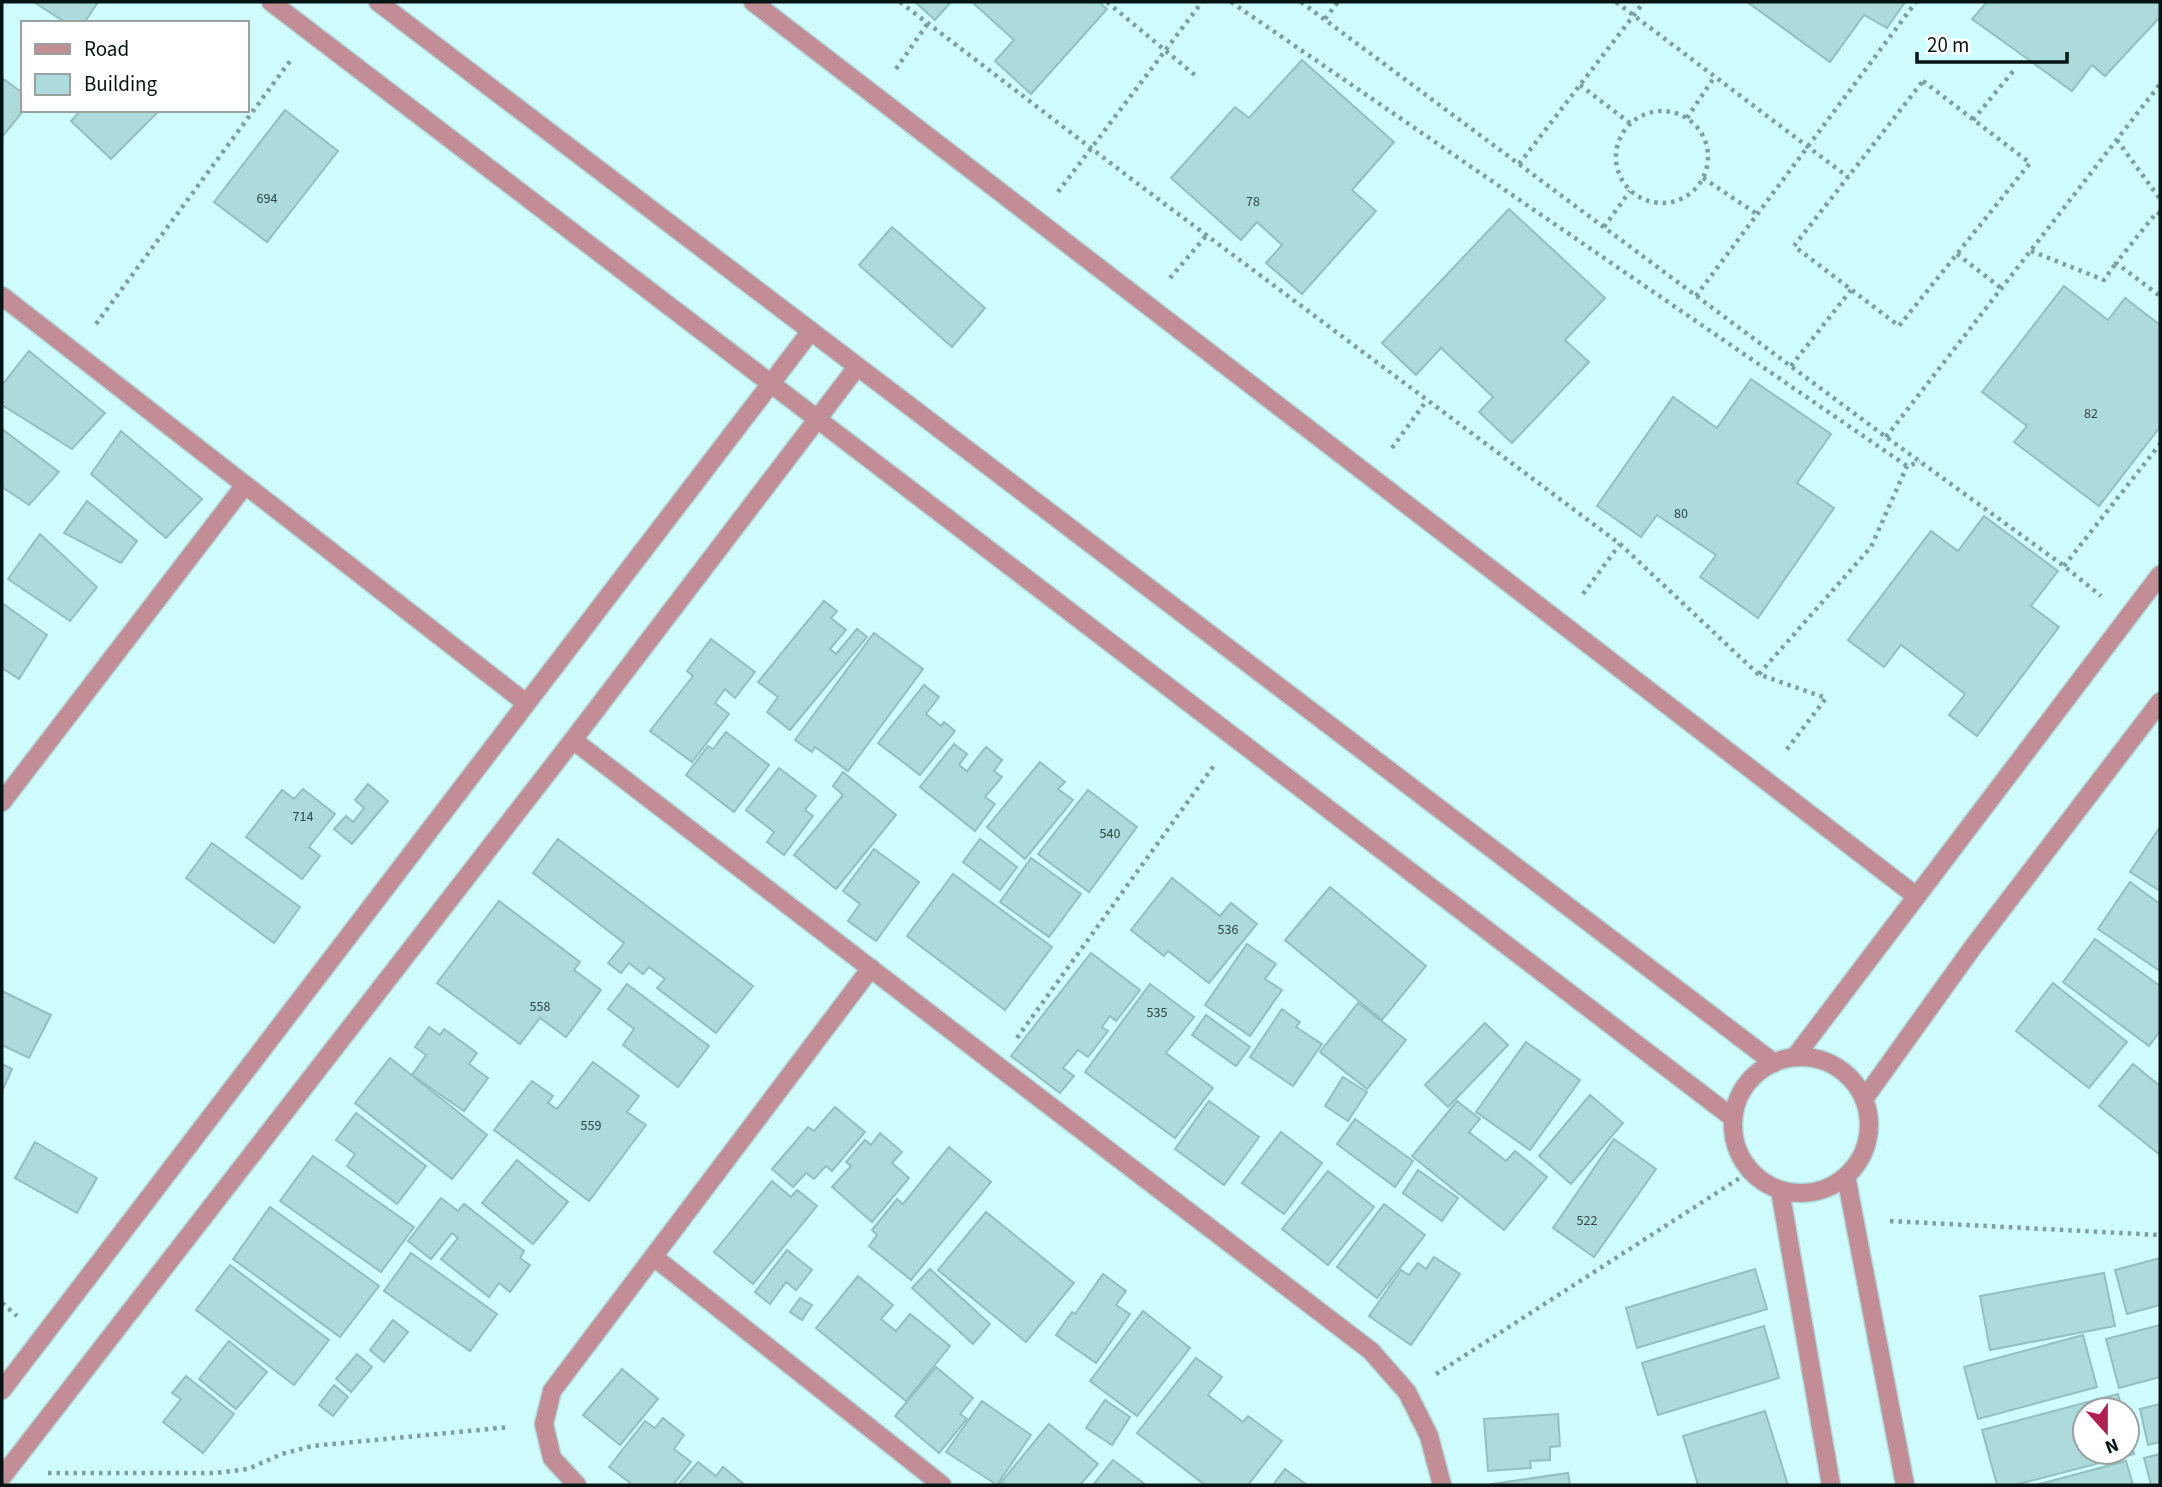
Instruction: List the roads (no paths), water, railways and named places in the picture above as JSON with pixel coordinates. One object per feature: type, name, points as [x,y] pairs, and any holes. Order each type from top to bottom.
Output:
[{"type":"street","points":[[271,2],[1733,1118]]},
{"type":"street","points":[[378,2],[1774,1063]]},
{"type":"street","points":[[753,2],[1916,896]]},
{"type":"street","points":[[2,296],[526,703]]},
{"type":"street","points":[[2,1390],[811,331]]},
{"type":"street","points":[[4,1475],[573,740],[857,367]]},
{"type":"street","points":[[2,802],[246,485]]},
{"type":"street","points":[[1795,1057],[2160,575]]},
{"type":"street","points":[[1864,1099],[1972,947],[2160,702]]},
{"type":"street","points":[[573,740],[1371,1352],[1407,1392],[1429,1436],[1442,1485]]},
{"type":"street","points":[[577,1485],[552,1458],[544,1424],[552,1391],[871,968]]},
{"type":"street","points":[[1795,1057],[1816,1059],[1836,1067],[1853,1081],[1864,1099],[1869,1119],[1868,1140],[1860,1160],[1846,1177],[1826,1189],[1803,1194],[1780,1190],[1763,1183],[1738,1155],[1733,1137],[1733,1118],[1739,1095],[1754,1076],[1774,1063],[1795,1057]]},
{"type":"street","points":[[1846,1177],[1905,1485]]},
{"type":"street","points":[[1780,1190],[1831,1485]]},
{"type":"street","points":[[654,1257],[942,1485]]}]
